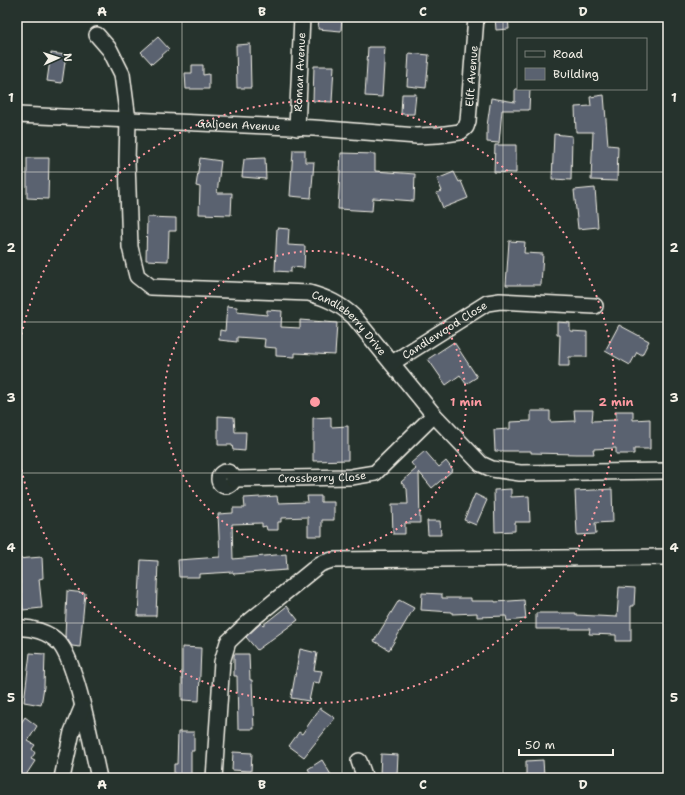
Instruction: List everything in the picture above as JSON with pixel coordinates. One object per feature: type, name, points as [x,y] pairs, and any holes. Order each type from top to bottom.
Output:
[{"type":"street","name":"Roman Avenue","points":[[297,128],[302,17]]},
{"type":"street","name":"Elft Avenue","points":[[460,132],[466,127],[470,109],[476,17]]},
{"type":"street","name":"Candleberry Drive","points":[[97,35],[110,50],[122,74],[128,120],[127,162],[130,247],[137,276],[151,287],[309,293],[327,298],[342,307],[354,317],[434,415],[481,464],[498,470],[520,473],[668,471]]},
{"type":"street","name":"Galjoen Avenue","points":[[17,115],[297,128],[417,136],[438,136],[460,132]]},
{"type":"street","name":"Candlewood Close","points":[[392,363],[487,302],[500,301],[595,306]]},
{"type":"street","name":"Crossberry Close","points":[[234,479],[351,477],[375,473],[434,415]]},
{"type":"street","points":[[214,778],[222,662],[228,642],[255,616],[320,564],[332,560],[668,557]]},
{"type":"street","points":[[17,628],[34,629],[47,635],[59,643],[67,656],[82,708],[99,778]]},
{"type":"street","points":[[62,778],[72,732],[82,708]]},
{"type":"street","points":[[359,761],[365,778]]},
{"type":"building","points":[[319,17],[342,17],[341,31],[318,29]]},
{"type":"building","points":[[495,17],[508,17],[509,29],[496,30]]},
{"type":"building","points":[[158,37],[169,49],[152,64],[141,52]]},
{"type":"building","points":[[250,44],[251,88],[237,88],[236,45]]},
{"type":"building","points":[[368,47],[385,47],[382,97],[365,96]]},
{"type":"building","points":[[51,53],[66,55],[62,83],[47,81]]},
{"type":"building","points":[[409,53],[429,55],[426,88],[407,86]]},
{"type":"building","points":[[192,65],[203,65],[203,75],[209,74],[209,89],[186,89],[185,73],[192,73]]},
{"type":"building","points":[[314,66],[334,66],[332,102],[313,101]]},
{"type":"building","points":[[515,89],[530,90],[529,110],[502,110],[499,143],[487,142],[487,126],[491,98],[515,102]]},
{"type":"building","points":[[402,94],[416,94],[414,114],[401,114]]},
{"type":"building","points":[[604,95],[608,145],[618,146],[617,181],[591,180],[593,132],[576,132],[575,107],[591,106],[590,97]]},
{"type":"building","points":[[554,134],[572,136],[571,180],[552,179]]},
{"type":"building","points":[[495,145],[516,145],[516,173],[494,172]]},
{"type":"building","points":[[293,150],[305,150],[305,162],[314,162],[311,198],[290,196]]},
{"type":"building","points":[[341,153],[375,154],[375,171],[415,174],[414,201],[373,198],[372,211],[338,209]]},
{"type":"building","points":[[27,158],[49,158],[48,199],[27,198]]},
{"type":"building","points":[[200,158],[221,161],[217,193],[232,193],[231,215],[199,214],[200,187],[196,186]]},
{"type":"building","points":[[265,158],[266,179],[242,177],[244,159]]},
{"type":"building","points":[[454,172],[459,182],[461,181],[468,198],[443,208],[437,193],[442,191],[437,179]]},
{"type":"building","points":[[595,188],[598,227],[578,229],[574,190]]},
{"type":"building","points":[[147,217],[176,218],[176,231],[169,231],[168,261],[146,260]]},
{"type":"building","points":[[277,228],[289,229],[288,245],[305,246],[304,268],[291,267],[291,272],[275,271]]},
{"type":"building","points":[[509,241],[525,242],[524,253],[543,254],[541,285],[506,285]]},
{"type":"building","points":[[227,306],[237,307],[237,312],[267,315],[267,310],[282,311],[281,327],[300,328],[300,320],[337,323],[335,355],[295,353],[295,357],[276,356],[276,348],[264,347],[265,339],[237,337],[237,342],[219,340],[220,330],[225,331]]},
{"type":"building","points":[[557,322],[570,323],[570,331],[587,332],[587,357],[569,357],[569,366],[559,366],[560,335],[557,335]]},
{"type":"building","points":[[619,325],[649,341],[642,355],[637,352],[630,365],[605,351]]},
{"type":"building","points":[[454,342],[477,377],[466,384],[460,375],[446,385],[428,359]]},
{"type":"building","points":[[574,410],[593,410],[592,421],[616,420],[616,411],[633,411],[633,420],[650,419],[650,449],[634,449],[634,454],[616,454],[616,448],[593,449],[594,454],[495,451],[494,430],[510,429],[510,422],[531,421],[531,411],[550,411],[550,422],[575,421]]},
{"type":"building","points":[[218,416],[234,417],[235,432],[246,432],[245,451],[233,450],[232,445],[218,445]]},
{"type":"building","points":[[331,417],[331,427],[348,426],[348,460],[313,461],[313,418]]},
{"type":"building","points":[[425,451],[439,467],[446,461],[453,470],[432,488],[419,472],[420,523],[405,523],[405,534],[393,534],[392,504],[408,504],[407,489],[401,482],[416,469],[411,463]]},
{"type":"building","points":[[511,489],[511,497],[529,496],[530,522],[515,522],[515,531],[495,532],[494,490]]},
{"type":"building","points":[[612,489],[613,522],[595,523],[596,534],[577,535],[575,491]]},
{"type":"building","points":[[475,494],[487,500],[476,525],[464,520]]},
{"type":"building","points":[[277,496],[278,503],[308,502],[307,496],[321,496],[321,502],[334,502],[334,520],[322,520],[322,536],[308,536],[308,517],[281,518],[281,522],[278,522],[278,530],[267,530],[266,526],[262,527],[262,523],[232,524],[233,559],[286,554],[287,570],[234,574],[233,572],[199,574],[199,577],[179,577],[178,560],[220,557],[218,514],[233,513],[233,508],[245,508],[244,498]]},
{"type":"building","points":[[427,521],[440,521],[441,535],[428,535]]},
{"type":"building","points":[[42,557],[43,578],[39,579],[42,608],[23,610],[20,580],[18,580],[17,576],[17,559]]},
{"type":"building","points":[[141,560],[158,561],[156,616],[138,616]]},
{"type":"building","points":[[619,587],[635,588],[634,606],[631,606],[631,641],[616,641],[616,635],[589,634],[590,629],[536,629],[536,613],[576,613],[576,615],[617,617]]},
{"type":"building","points":[[67,591],[85,593],[80,647],[72,646],[65,636]]},
{"type":"building","points":[[422,593],[442,594],[442,598],[471,598],[471,601],[495,602],[524,600],[526,619],[507,621],[506,616],[477,617],[477,613],[452,614],[452,612],[421,610]]},
{"type":"building","points":[[399,600],[414,608],[389,650],[374,641]]},
{"type":"building","points":[[287,606],[298,620],[257,650],[246,637],[261,623],[263,625]]},
{"type":"building","points":[[182,647],[201,648],[199,701],[182,700]]},
{"type":"building","points":[[300,649],[317,653],[314,670],[322,671],[319,683],[313,682],[309,701],[291,698]]},
{"type":"building","points":[[30,653],[45,654],[44,687],[41,705],[24,702]]},
{"type":"building","points":[[234,654],[249,654],[250,680],[252,680],[254,729],[238,729],[237,676],[234,676]]},
{"type":"building","points":[[320,708],[335,718],[304,757],[289,746],[299,732],[302,734]]},
{"type":"building","points":[[25,717],[37,726],[28,741],[35,745],[32,749],[35,753],[31,759],[35,761],[24,778],[17,773],[17,729]]},
{"type":"building","points":[[178,732],[194,732],[194,751],[191,751],[191,778],[174,778],[174,764],[177,764]]},
{"type":"building","points":[[233,752],[252,753],[251,771],[232,770]]},
{"type":"building","points":[[381,754],[398,755],[397,775],[380,774]]},
{"type":"building","points":[[322,760],[333,778],[314,778],[308,769]]},
{"type":"building","points":[[543,760],[544,775],[526,776],[526,761]]}]
